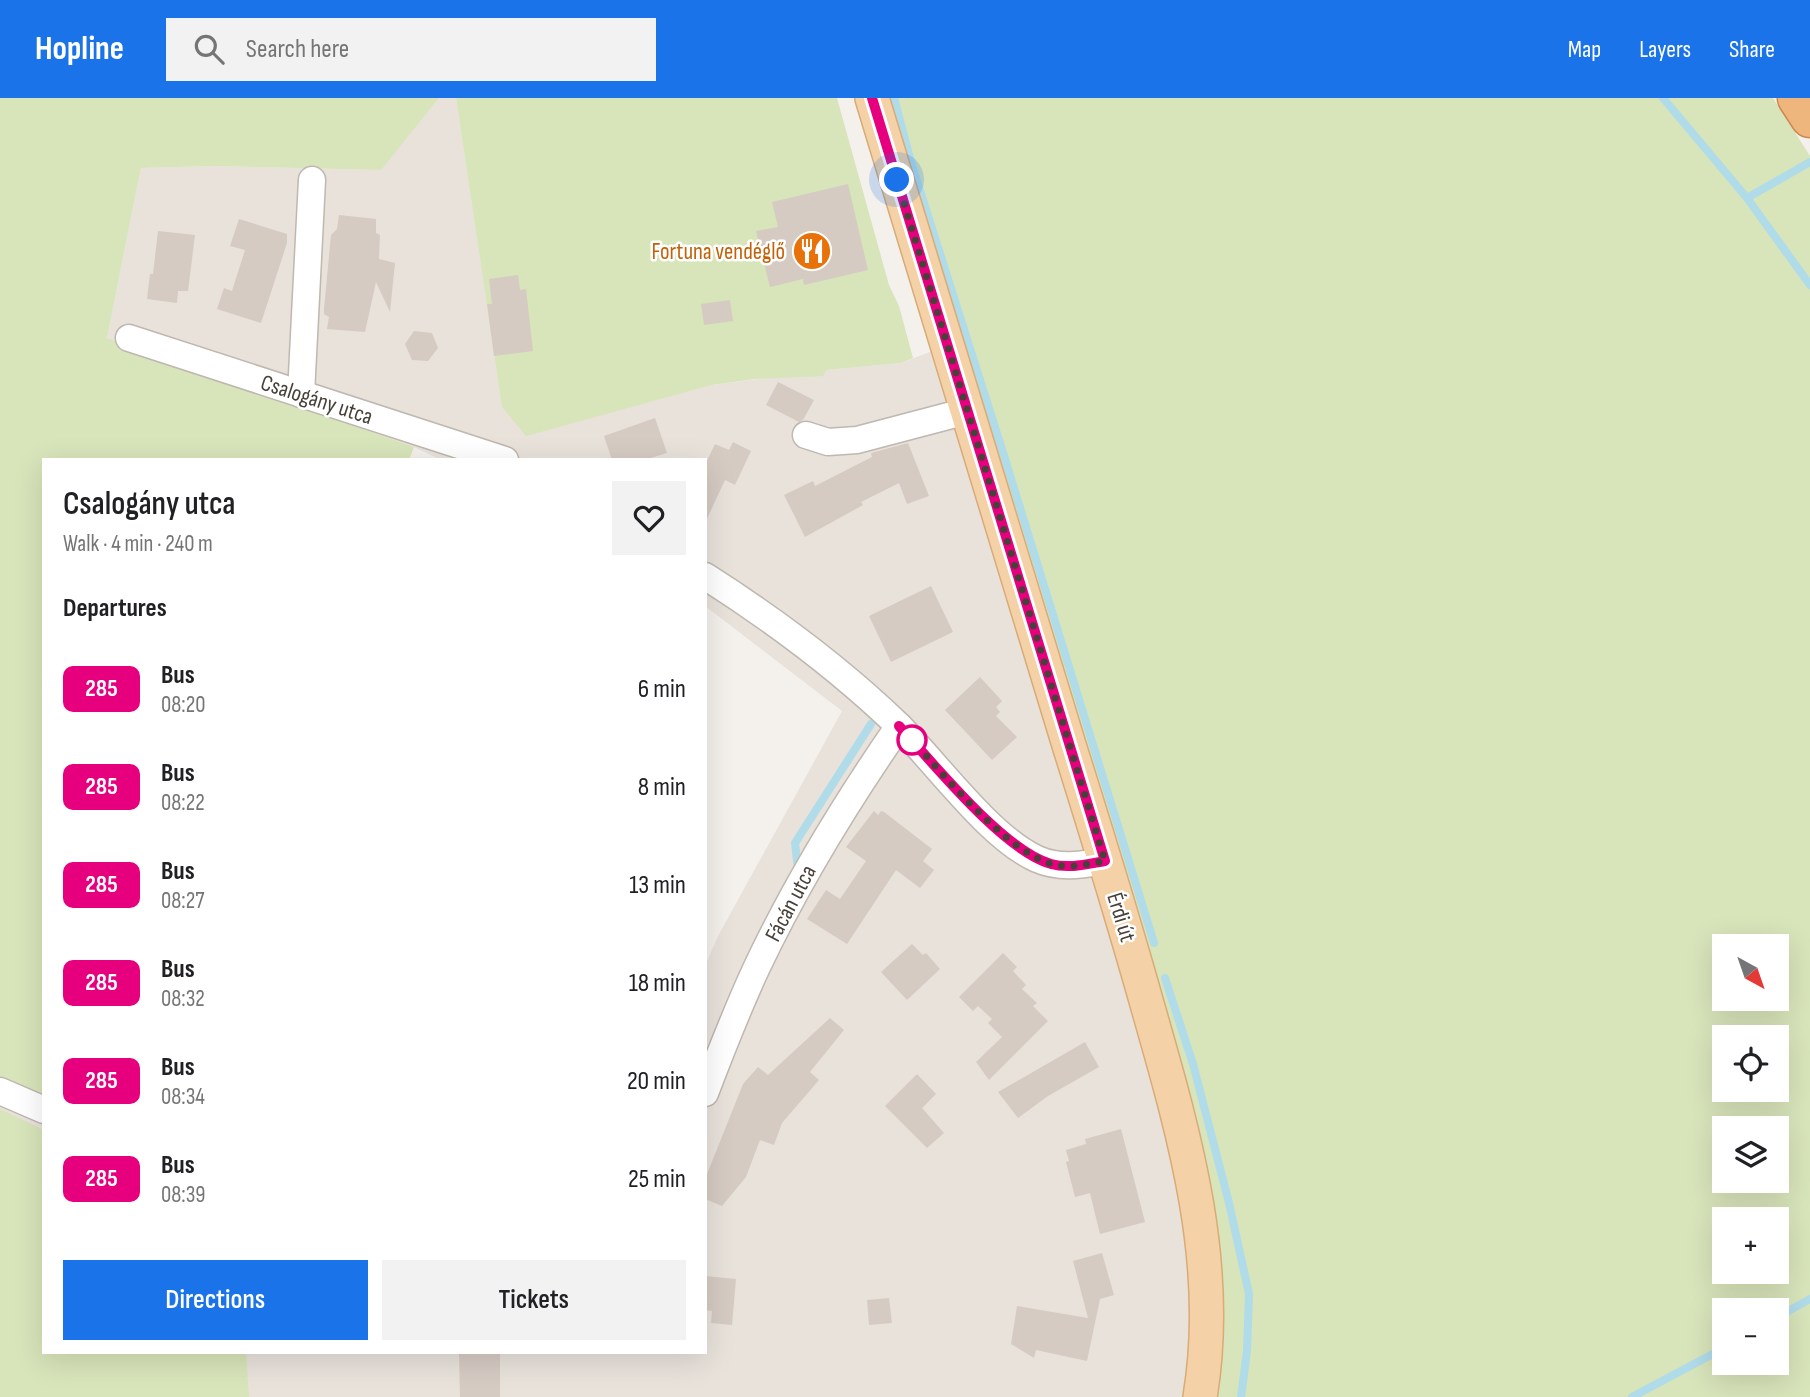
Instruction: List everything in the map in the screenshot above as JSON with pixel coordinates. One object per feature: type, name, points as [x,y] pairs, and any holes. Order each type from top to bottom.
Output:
[{"type":"highway","points":[[1797,98],[1810,118]]},
{"type":"main road","name":"Érdi út","points":[[872,98],[1105,861],[1176,1104],[1193,1181],[1205,1257],[1207,1322],[1196,1393]]},
{"type":"street","points":[[301,394],[312,180]]},
{"type":"street","name":"Csalogány utca","points":[[129,338],[499,458]]},
{"type":"street","points":[[806,435],[828,442],[858,440],[967,411]]},
{"type":"street","points":[[707,577],[746,603],[833,669],[899,726],[993,826],[1035,858],[1069,867],[1105,861]]},
{"type":"street","name":"Fácán utca","points":[[707,1088],[756,969],[803,877],[850,797],[899,726]]},
{"type":"street","points":[[0,1091],[42,1109]]},
{"type":"shaded area","points":[[439,98],[456,98],[502,406],[526,435],[712,385],[901,363],[956,342],[1158,984],[1213,1397],[0,1397],[0,1084],[42,1101],[42,1354],[707,1354],[707,961],[718,936],[842,711],[707,608],[707,458],[437,458],[414,447],[107,338],[141,168],[213,166],[380,170]]},
{"type":"green space","points":[[0,98],[439,98],[381,170],[213,166],[141,168],[107,338],[414,447],[410,458],[42,458],[42,1101],[0,1084]]},
{"type":"green space","points":[[456,98],[837,98],[889,285],[899,306],[913,358],[901,363],[826,370],[823,376],[755,379],[712,385],[526,436],[502,407]]},
{"type":"green space","points":[[885,98],[1773,98],[1810,156],[1810,1397],[1213,1397],[1221,1302]]},
{"type":"green space","points":[[0,1109],[42,1129],[42,1354],[246,1354],[249,1397],[0,1397]]},
{"type":"building","name":"Fortuna vendéglő","points":[[848,184],[868,270],[804,285],[803,279],[770,287],[756,231],[778,227],[772,202]]},
{"type":"building","points":[[339,215],[376,219],[376,233],[380,235],[379,259],[395,263],[390,312],[376,282],[365,332],[327,329],[329,317],[324,314],[324,309],[331,235],[337,229]]},
{"type":"building","points":[[239,219],[287,234],[287,243],[261,323],[217,309],[224,288],[232,291],[245,250],[230,246]]},
{"type":"building","points":[[158,231],[195,235],[188,291],[178,291],[177,303],[147,299]]},
{"type":"building","points":[[518,275],[520,290],[526,289],[533,351],[494,356],[487,304],[492,304],[489,279]]},
{"type":"building","points":[[730,300],[733,321],[704,325],[701,304]]},
{"type":"building","points":[[414,331],[432,333],[438,348],[428,361],[412,360],[405,344]]},
{"type":"building","points":[[778,382],[814,400],[803,420],[799,422],[766,405]]},
{"type":"building","points":[[655,418],[667,453],[651,458],[611,458],[604,436]]},
{"type":"building","points":[[733,442],[751,451],[735,485],[725,480],[707,519],[707,461],[715,444],[729,450]]},
{"type":"building","points":[[908,443],[929,496],[907,504],[899,483],[861,502],[863,505],[805,537],[784,495],[813,481],[815,486],[872,457],[871,453]]},
{"type":"building","points":[[931,586],[953,632],[891,662],[869,616]]},
{"type":"building","points":[[980,677],[1002,701],[996,707],[1000,712],[996,716],[1017,737],[992,760],[945,710]]},
{"type":"building","points":[[874,811],[878,815],[881,811],[884,812],[932,849],[923,861],[934,870],[920,888],[896,870],[847,944],[807,919],[826,890],[840,899],[866,861],[846,847]]},
{"type":"building","points":[[912,944],[923,955],[926,953],[940,969],[907,1000],[881,972]]},
{"type":"building","points":[[1003,953],[1017,967],[1013,971],[1026,985],[1022,989],[1037,1003],[1033,1006],[1048,1021],[989,1080],[976,1062],[1002,1037],[988,1023],[992,1019],[978,1006],[973,1011],[959,997]]},
{"type":"building","points":[[830,1018],[844,1030],[810,1072],[819,1080],[782,1123],[774,1145],[760,1140],[746,1177],[722,1206],[707,1200],[707,1174],[743,1084],[758,1067],[768,1075]]},
{"type":"building","points":[[1085,1042],[1099,1067],[1048,1096],[1018,1118],[998,1092]]},
{"type":"building","points":[[917,1074],[936,1094],[922,1108],[944,1133],[927,1148],[885,1106]]},
{"type":"building","points":[[1121,1129],[1145,1222],[1100,1234],[1090,1193],[1075,1197],[1066,1162],[1069,1161],[1066,1150],[1086,1144],[1085,1139]]},
{"type":"building","points":[[1102,1253],[1114,1295],[1100,1299],[1087,1361],[1036,1350],[1034,1358],[1011,1344],[1017,1306],[1088,1318],[1073,1261]]},
{"type":"building","points":[[707,1276],[736,1279],[732,1325],[711,1323],[712,1311],[707,1310]]},
{"type":"building","points":[[889,1298],[892,1323],[869,1325],[867,1300]]},
{"type":"building","points":[[459,1354],[500,1354],[500,1397],[460,1397]]},
{"type":"waterway","points":[[894,98],[911,162],[1154,943]]},
{"type":"waterway","points":[[1663,98],[1747,198],[1810,285]]},
{"type":"waterway","points":[[1747,198],[1810,162]]},
{"type":"waterway","points":[[798,869],[795,843],[871,724]]},
{"type":"waterway","points":[[1165,978],[1193,1064],[1249,1294],[1247,1351],[1241,1397]]},
{"type":"waterway","points":[[1789,1311],[1810,1299]]},
{"type":"waterway","points":[[1632,1397],[1712,1354]]},
{"type":"bus line","name":"285","points":[[872,98],[1105,861],[1069,867],[1035,858],[993,826],[899,726]]},
{"type":"place","name":"Fortuna vendéglő","points":[[812,251]]},
{"type":"route","points":[[897,180],[1105,861],[1069,867],[1035,858],[993,826],[912,740]]}]
